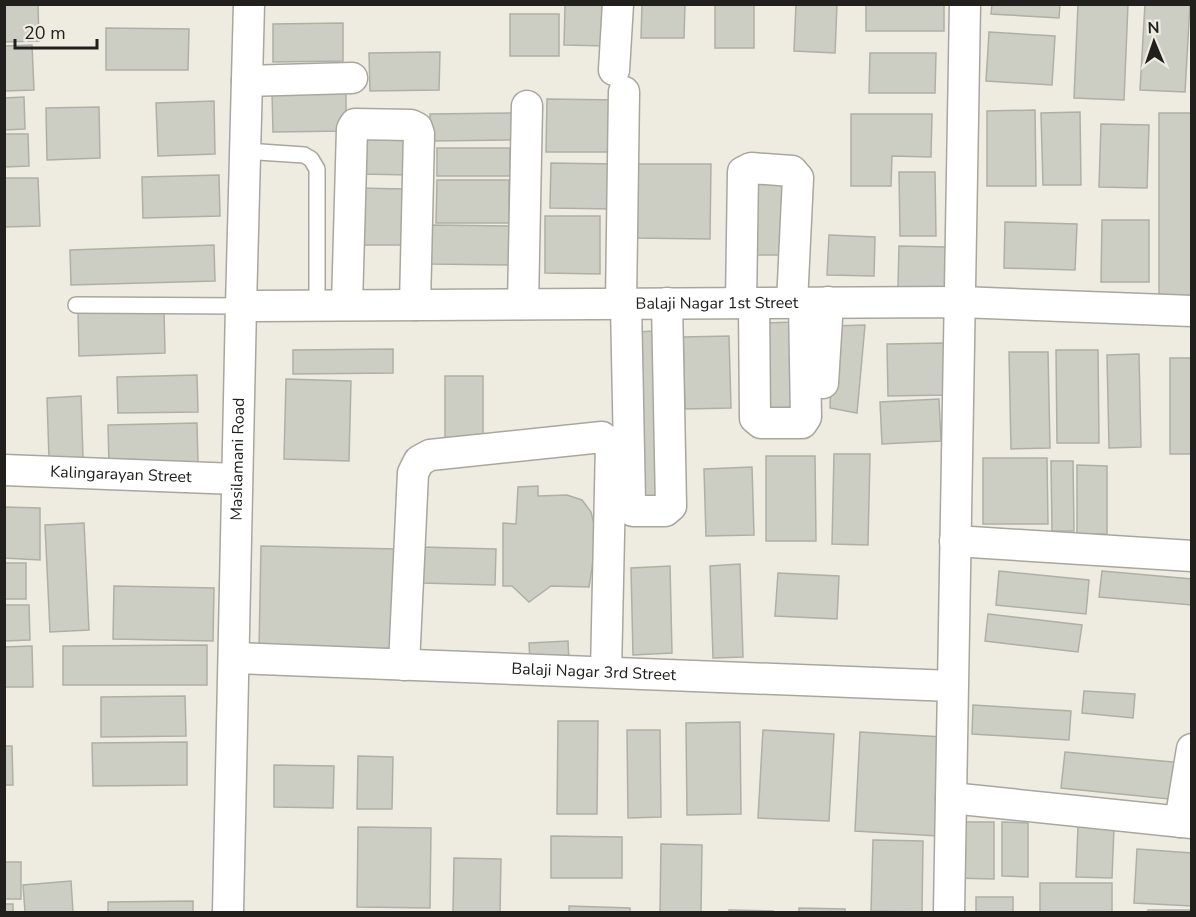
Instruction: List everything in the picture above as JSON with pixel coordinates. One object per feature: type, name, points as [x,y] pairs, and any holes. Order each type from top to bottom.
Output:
[{"type":"street","name":"Masilamani Road","points":[[228,912],[249,4]]},
{"type":"street","points":[[618,4],[623,304],[630,502],[633,511],[665,511],[671,506],[667,303]]},
{"type":"street","points":[[949,912],[965,4]]},
{"type":"street","points":[[247,81],[352,78]]},
{"type":"street","points":[[523,304],[527,106]]},
{"type":"street","points":[[347,305],[352,129],[355,124],[411,125],[417,128],[419,134],[415,305]]},
{"type":"street","points":[[740,303],[743,172],[751,168],[792,171],[798,178],[820,420]]},
{"type":"street","points":[[727,172],[740,303],[755,418],[761,423],[802,423],[806,417],[808,302]]},
{"type":"street","name":"Balaji Nagar 1st Street","points":[[241,306],[960,302],[1191,311]]},
{"type":"street","points":[[404,665],[413,474],[419,461],[430,455],[602,437],[610,444],[606,672]]},
{"type":"street","name":"Kalingarayan Street","points":[[4,470],[237,479]]},
{"type":"street","points":[[955,542],[1191,556]]},
{"type":"street","name":"Balaji Nagar 3rd Street","points":[[234,658],[952,686]]},
{"type":"street","points":[[951,798],[1186,822],[1191,749]]},
{"type":"lane","points":[[245,151],[304,154],[312,159],[317,169],[317,305]]},
{"type":"lane","points":[[76,305],[241,306]]},
{"type":"building","points":[[4,4],[38,4],[39,41],[4,42]]},
{"type":"building","points":[[565,4],[608,4],[607,46],[564,45]]},
{"type":"building","points":[[642,4],[685,4],[684,38],[641,38]]},
{"type":"building","points":[[715,4],[754,4],[754,48],[715,48]]},
{"type":"building","points":[[796,4],[837,4],[835,53],[794,51]]},
{"type":"building","points":[[866,4],[944,4],[944,31],[866,31]]},
{"type":"building","points":[[992,4],[1060,4],[1059,18],[991,14]]},
{"type":"building","points":[[1078,4],[1128,4],[1124,100],[1074,98]]},
{"type":"building","points":[[1145,4],[1190,4],[1185,92],[1140,90]]},
{"type":"building","points":[[510,14],[559,14],[559,56],[510,56]]},
{"type":"building","points":[[343,23],[343,61],[273,62],[273,24]]},
{"type":"building","points":[[106,28],[189,29],[188,70],[106,70]]},
{"type":"building","points":[[989,32],[1055,36],[1052,85],[986,81]]},
{"type":"building","points":[[32,45],[34,90],[4,91],[4,46]]},
{"type":"building","points":[[440,52],[439,90],[370,91],[369,53]]},
{"type":"building","points":[[870,53],[936,53],[935,93],[869,93]]},
{"type":"building","points":[[346,91],[346,131],[273,132],[272,92]]},
{"type":"building","points":[[24,97],[25,129],[4,130],[4,98]]},
{"type":"building","points":[[547,99],[619,100],[618,152],[546,152]]},
{"type":"building","points":[[214,101],[215,154],[158,156],[156,103]]},
{"type":"building","points":[[99,107],[100,158],[47,160],[46,108]]},
{"type":"building","points":[[1035,110],[1036,186],[987,186],[987,111]]},
{"type":"building","points":[[1080,112],[1081,185],[1043,185],[1041,113]]},
{"type":"building","points":[[513,113],[514,140],[430,141],[430,114]]},
{"type":"building","points":[[1159,113],[1192,113],[1192,301],[1159,301]]},
{"type":"building","points":[[851,114],[932,114],[931,157],[892,156],[891,186],[851,186]]},
{"type":"building","points":[[1101,124],[1149,125],[1147,188],[1099,187]]},
{"type":"building","points":[[4,134],[28,134],[29,166],[4,167]]},
{"type":"building","points":[[360,138],[414,138],[413,175],[359,174]]},
{"type":"building","points":[[437,148],[510,148],[510,176],[437,176]]},
{"type":"building","points":[[551,163],[615,164],[614,209],[550,208]]},
{"type":"building","points":[[635,164],[711,164],[710,239],[635,238]]},
{"type":"building","points":[[899,172],[935,172],[936,236],[900,236]]},
{"type":"building","points":[[219,175],[220,216],[143,218],[142,177]]},
{"type":"building","points":[[750,177],[789,177],[788,255],[749,255]]},
{"type":"building","points":[[4,178],[38,178],[40,226],[4,227]]},
{"type":"building","points":[[437,180],[509,180],[509,223],[436,223]]},
{"type":"building","points":[[356,188],[406,189],[405,245],[355,245]]},
{"type":"building","points":[[545,216],[600,216],[600,274],[545,273]]},
{"type":"building","points":[[1102,220],[1149,220],[1149,282],[1101,282]]},
{"type":"building","points":[[1005,222],[1077,224],[1075,270],[1004,268]]},
{"type":"building","points":[[430,225],[510,226],[510,265],[430,264]]},
{"type":"building","points":[[829,235],[875,237],[874,276],[827,275]]},
{"type":"building","points":[[214,245],[215,281],[71,285],[70,250]]},
{"type":"building","points":[[899,246],[947,247],[946,288],[898,287]]},
{"type":"building","points":[[164,309],[165,353],[79,356],[78,311]]},
{"type":"building","points":[[797,322],[800,407],[761,408],[758,323]]},
{"type":"building","points":[[865,325],[857,413],[830,408],[833,326]]},
{"type":"building","points":[[659,331],[663,498],[635,499],[630,332]]},
{"type":"building","points":[[729,336],[731,408],[685,409],[683,337]]},
{"type":"building","points":[[946,343],[946,395],[888,396],[887,344]]},
{"type":"building","points":[[393,349],[393,373],[293,374],[293,350]]},
{"type":"building","points":[[1056,350],[1098,350],[1099,443],[1057,443]]},
{"type":"building","points":[[1009,352],[1048,352],[1050,448],[1011,449]]},
{"type":"building","points":[[1139,354],[1141,447],[1109,448],[1107,355]]},
{"type":"building","points":[[1170,358],[1192,358],[1192,454],[1170,454]]},
{"type":"building","points":[[197,375],[198,412],[118,413],[117,377]]},
{"type":"building","points":[[445,376],[483,376],[483,442],[445,442]]},
{"type":"building","points":[[286,379],[351,381],[349,461],[284,459]]},
{"type":"building","points":[[81,396],[83,458],[49,459],[47,398]]},
{"type":"building","points":[[939,399],[941,441],[882,444],[880,402]]},
{"type":"building","points":[[197,423],[198,464],[109,466],[108,425]]},
{"type":"building","points":[[834,454],[870,454],[868,545],[832,544]]},
{"type":"building","points":[[766,456],[815,456],[816,541],[766,541]]},
{"type":"building","points":[[983,458],[1047,458],[1048,524],[983,524]]},
{"type":"building","points":[[1051,461],[1073,461],[1074,531],[1052,531]]},
{"type":"building","points":[[1077,465],[1107,466],[1107,534],[1077,534]]},
{"type":"building","points":[[752,467],[754,535],[706,536],[704,469]]},
{"type":"building","points":[[538,486],[538,496],[567,495],[582,500],[591,512],[597,536],[589,587],[551,586],[529,602],[512,586],[503,586],[503,523],[516,524],[518,487]]},
{"type":"building","points":[[4,507],[40,508],[40,560],[4,558]]},
{"type":"building","points":[[84,523],[89,630],[50,632],[45,525]]},
{"type":"building","points":[[261,546],[397,549],[395,652],[259,649]]},
{"type":"building","points":[[422,547],[496,549],[495,585],[421,583]]},
{"type":"building","points":[[4,563],[26,563],[26,599],[4,599]]},
{"type":"building","points":[[740,564],[743,657],[713,658],[710,566]]},
{"type":"building","points":[[670,566],[672,653],[633,655],[631,568]]},
{"type":"building","points":[[999,571],[1089,580],[1086,614],[996,605]]},
{"type":"building","points":[[1102,571],[1192,579],[1192,605],[1099,597]]},
{"type":"building","points":[[778,573],[839,576],[837,619],[775,616]]},
{"type":"building","points":[[114,586],[214,588],[213,641],[113,639]]},
{"type":"building","points":[[4,605],[29,605],[30,640],[4,641]]},
{"type":"building","points":[[988,614],[1082,625],[1078,652],[985,641]]},
{"type":"building","points":[[568,641],[569,661],[530,661],[529,643]]},
{"type":"building","points":[[207,645],[207,685],[63,685],[63,646]]},
{"type":"building","points":[[32,646],[33,687],[4,687],[4,647]]},
{"type":"building","points":[[1084,691],[1135,694],[1133,718],[1082,713]]},
{"type":"building","points":[[185,696],[186,736],[101,737],[101,697]]},
{"type":"building","points":[[973,705],[1071,711],[1069,740],[972,734]]},
{"type":"building","points":[[558,721],[598,721],[597,814],[557,814]]},
{"type":"building","points":[[740,722],[741,814],[687,815],[686,723]]},
{"type":"building","points":[[627,730],[660,730],[661,817],[628,818]]},
{"type":"building","points":[[763,730],[834,734],[829,821],[758,818]]},
{"type":"building","points":[[860,732],[943,737],[938,836],[855,831]]},
{"type":"building","points":[[187,742],[187,785],[93,786],[92,743]]},
{"type":"building","points":[[4,746],[12,746],[13,785],[4,785]]},
{"type":"building","points":[[1065,752],[1183,763],[1179,800],[1061,788]]},
{"type":"building","points":[[358,756],[393,757],[392,809],[357,809]]},
{"type":"building","points":[[274,765],[334,766],[333,808],[274,807]]},
{"type":"building","points":[[952,822],[994,822],[994,879],[952,878]]},
{"type":"building","points":[[1002,822],[1028,823],[1028,877],[1002,876]]},
{"type":"building","points":[[1078,826],[1114,827],[1112,878],[1076,877]]},
{"type":"building","points":[[358,827],[431,828],[430,908],[357,907]]},
{"type":"building","points":[[551,836],[622,837],[622,878],[551,878]]},
{"type":"building","points":[[873,840],[923,841],[922,912],[871,911]]},
{"type":"building","points":[[661,844],[702,845],[701,912],[660,912]]},
{"type":"building","points":[[1137,849],[1192,853],[1192,906],[1134,903]]},
{"type":"building","points":[[454,858],[501,859],[500,912],[453,912]]},
{"type":"building","points":[[4,862],[21,862],[21,899],[4,899]]},
{"type":"building","points":[[71,881],[73,912],[25,912],[23,885]]},
{"type":"building","points":[[1040,883],[1112,883],[1112,912],[1040,912]]},
{"type":"building","points":[[976,897],[1013,897],[1013,912],[976,912]]},
{"type":"building","points":[[193,901],[193,912],[108,912],[108,902]]},
{"type":"building","points":[[4,904],[13,904],[13,912],[4,912]]},
{"type":"building","points":[[569,906],[630,908],[630,912],[569,912]]},
{"type":"building","points":[[799,908],[845,909],[845,912],[799,912]]},
{"type":"building","points":[[729,910],[773,911],[773,912],[729,912]]},
{"type":"building","points":[[1148,910],[1192,910],[1192,912],[1148,912]]}]
